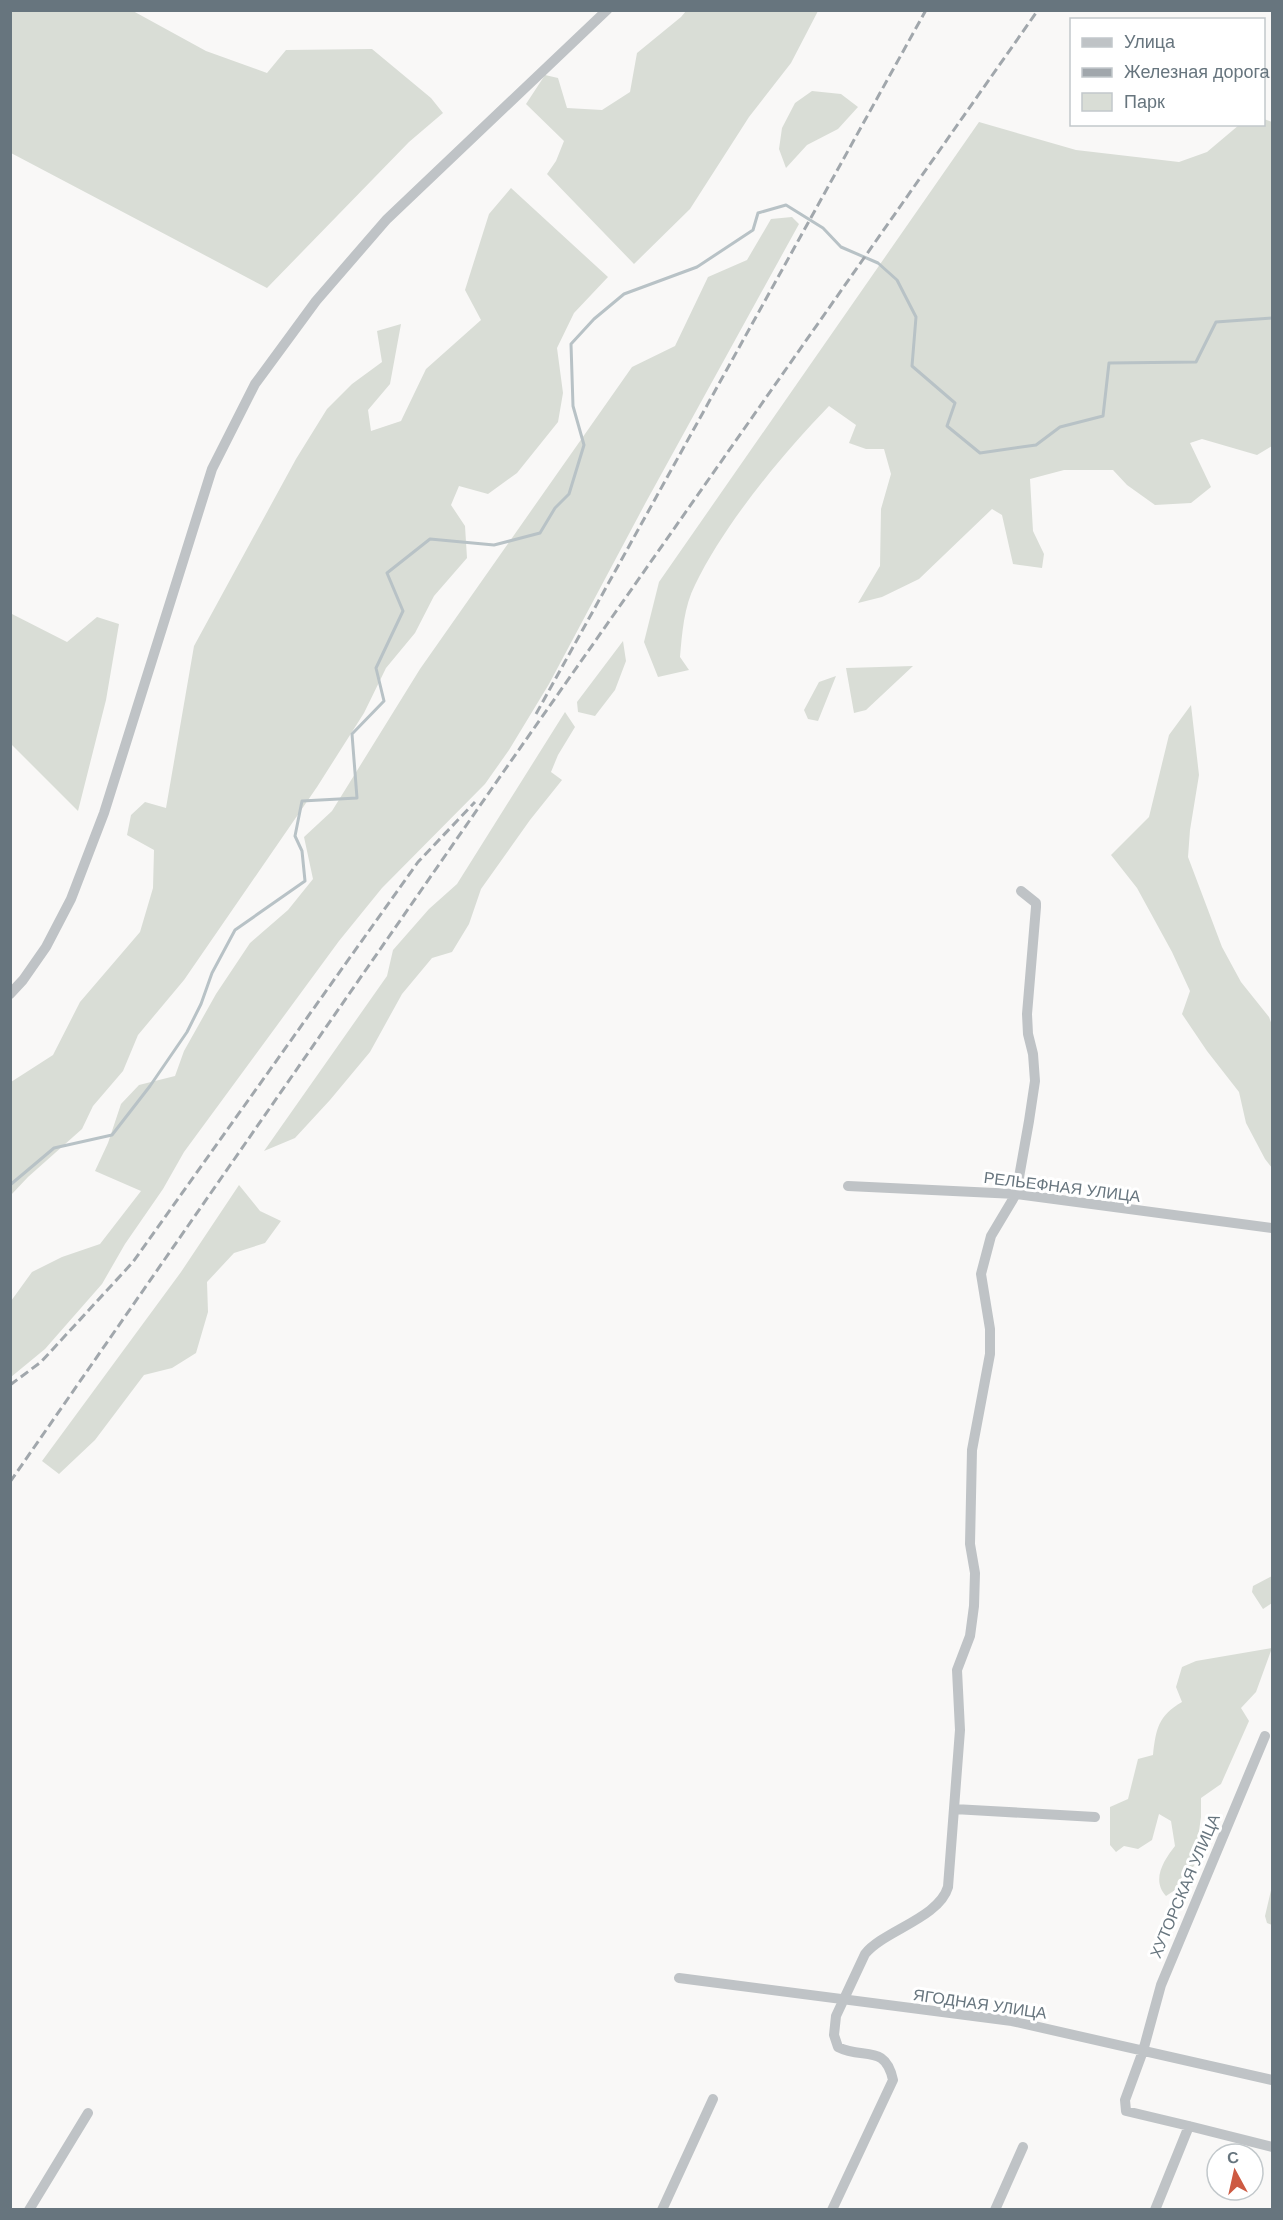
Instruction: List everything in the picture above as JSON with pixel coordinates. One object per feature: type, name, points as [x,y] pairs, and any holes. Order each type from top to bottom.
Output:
[{"type":"street","points":[[10,994],[23,980],[46,947],[71,899],[104,813],[212,469],[255,384],[316,301],[387,219],[607,10]]},
{"type":"street","points":[[832,2210],[893,2080],[890,2067],[882,2058],[838,2047],[834,2026],[838,2009],[865,1954],[871,1947],[907,1926],[946,1894],[960,1730],[957,1670],[970,1636],[974,1606],[975,1573],[970,1544],[972,1450],[990,1354],[990,1329],[981,1274],[991,1236],[1016,1194],[1035,1080],[1027,1014],[1036,903],[1021,891]]},
{"type":"street","name":"РЕЛЬЕФНАЯ УЛИЦА","points":[[848,1186],[1016,1194],[1272,1227]]},
{"type":"street","name":"ХУТОРСКАЯ УЛИЦА","points":[[1189,2126],[1126,2111],[1124,2109],[1125,2100],[1143,2051],[1161,1985],[1265,1736]]},
{"type":"street","points":[[954,1809],[1095,1817]]},
{"type":"street","name":"ЯГОДНАЯ УЛИЦА","points":[[679,1978],[843,2001],[850,2000],[1012,2021],[1272,2080]]},
{"type":"street","points":[[662,2210],[713,2099]]},
{"type":"street","points":[[29,2210],[88,2113]]},
{"type":"street","points":[[1155,2210],[1189,2126],[1272,2147]]},
{"type":"street","points":[[995,2210],[1023,2147]]},
{"type":"green space","points":[[10,11],[133,11],[206,51],[267,73],[286,50],[372,49],[431,98],[443,113],[409,142],[267,288],[11,153]]},
{"type":"green space","points":[[686,11],[818,11],[791,63],[749,117],[690,209],[634,264],[547,174],[556,161],[564,141],[526,104],[545,75],[558,78],[567,108],[602,110],[630,92],[637,53]]},
{"type":"green space","points":[[812,91],[841,94],[858,107],[838,129],[807,145],[786,168],[779,149],[782,128],[795,103]]},
{"type":"green space","points":[[1265,119],[1272,122],[1272,446],[1257,455],[1202,439],[1190,443],[1211,487],[1191,503],[1155,505],[1127,485],[1113,470],[1064,470],[1030,479],[1033,531],[1044,554],[1042,568],[1013,564],[1002,515],[992,509],[919,579],[882,597],[858,603],[880,566],[881,509],[891,474],[884,449],[866,449],[849,443],[856,425],[829,406],[755,491],[707,562],[691,593],[684,620],[680,657],[689,670],[658,677],[644,642],[659,582],[979,122],[1076,150],[1179,162],[1207,152],[1238,126],[1265,126]]},
{"type":"green space","points":[[511,188],[608,277],[574,313],[557,348],[563,393],[558,422],[517,473],[488,494],[459,486],[451,505],[465,526],[467,558],[434,596],[415,633],[386,668],[364,713],[317,787],[184,980],[138,1035],[123,1071],[93,1106],[82,1129],[11,1195],[11,1082],[53,1055],[80,1002],[140,932],[153,888],[154,850],[127,835],[131,815],[145,802],[166,808],[194,646],[296,459],[327,409],[352,384],[382,362],[377,331],[401,324],[390,384],[368,410],[371,431],[401,421],[426,369],[481,320],[465,290],[489,214]]},
{"type":"green space","points":[[792,217],[799,224],[549,684],[509,750],[485,784],[382,888],[339,941],[184,1152],[102,1284],[45,1349],[11,1377],[11,1301],[32,1272],[62,1257],[100,1244],[141,1191],[95,1171],[108,1143],[121,1104],[139,1085],[175,1076],[184,1051],[216,994],[250,943],[288,910],[313,879],[304,837],[332,811],[420,669],[632,367],[675,346],[708,277],[747,260],[771,219]]},
{"type":"green space","points":[[10,613],[67,642],[97,617],[119,624],[106,700],[78,811],[11,744]]},
{"type":"green space","points":[[623,641],[626,661],[615,690],[595,716],[578,712],[577,702]]},
{"type":"green space","points":[[913,666],[866,710],[854,713],[846,668]]},
{"type":"green space","points":[[836,676],[818,721],[808,719],[804,710],[819,682]]},
{"type":"green space","points":[[1191,705],[1199,775],[1188,857],[1222,947],[1241,982],[1269,1017],[1272,1025],[1272,1168],[1246,1123],[1239,1092],[1182,1014],[1190,991],[1172,952],[1137,888],[1111,855],[1149,817],[1169,735]]},
{"type":"green space","points":[[565,712],[575,727],[558,755],[551,772],[562,780],[530,820],[481,889],[469,924],[452,952],[432,958],[402,994],[370,1052],[295,1138],[264,1151],[387,976],[393,950],[429,909],[457,884]]},
{"type":"green space","points":[[239,1185],[260,1211],[281,1221],[265,1243],[234,1253],[207,1282],[208,1312],[196,1353],[172,1368],[144,1375],[95,1440],[59,1474],[42,1461],[181,1272]]},
{"type":"green space","points":[[1272,1576],[1272,1603],[1263,1609],[1252,1592],[1253,1586]]},
{"type":"green space","points":[[1272,1648],[1256,1692],[1241,1708],[1249,1721],[1221,1784],[1201,1798],[1201,1817],[1194,1866],[1183,1875],[1175,1890],[1166,1896],[1159,1877],[1163,1864],[1175,1846],[1171,1821],[1159,1814],[1152,1840],[1138,1849],[1124,1846],[1116,1852],[1110,1845],[1110,1807],[1128,1799],[1138,1759],[1153,1755],[1155,1738],[1163,1718],[1182,1702],[1176,1687],[1182,1667],[1196,1661]]},
{"type":"green space","points":[[1272,1886],[1272,1925],[1267,1923],[1265,1916]]},
{"type":"waterway","points":[[10,1185],[54,1148],[112,1135],[150,1086],[187,1032],[201,1004],[212,973],[235,930],[305,881],[302,851],[295,836],[302,801],[357,798],[352,734],[384,701],[376,668],[403,611],[387,573],[430,539],[494,545],[540,533],[555,508],[569,494],[584,445],[573,406],[571,344],[594,319],[624,294],[697,267],[753,230],[758,213],[786,205],[823,228],[841,247],[878,263],[897,280],[916,317],[912,366],[955,403],[947,426],[980,453],[1036,445],[1060,427],[1103,416],[1109,363],[1196,362],[1216,322],[1272,318]]},
{"type":"railway","points":[[536,714],[926,10]]},
{"type":"railway","points":[[10,1482],[504,771],[1038,10]]},
{"type":"railway","points":[[10,1385],[41,1362],[133,1262],[418,862],[475,802]]}]
